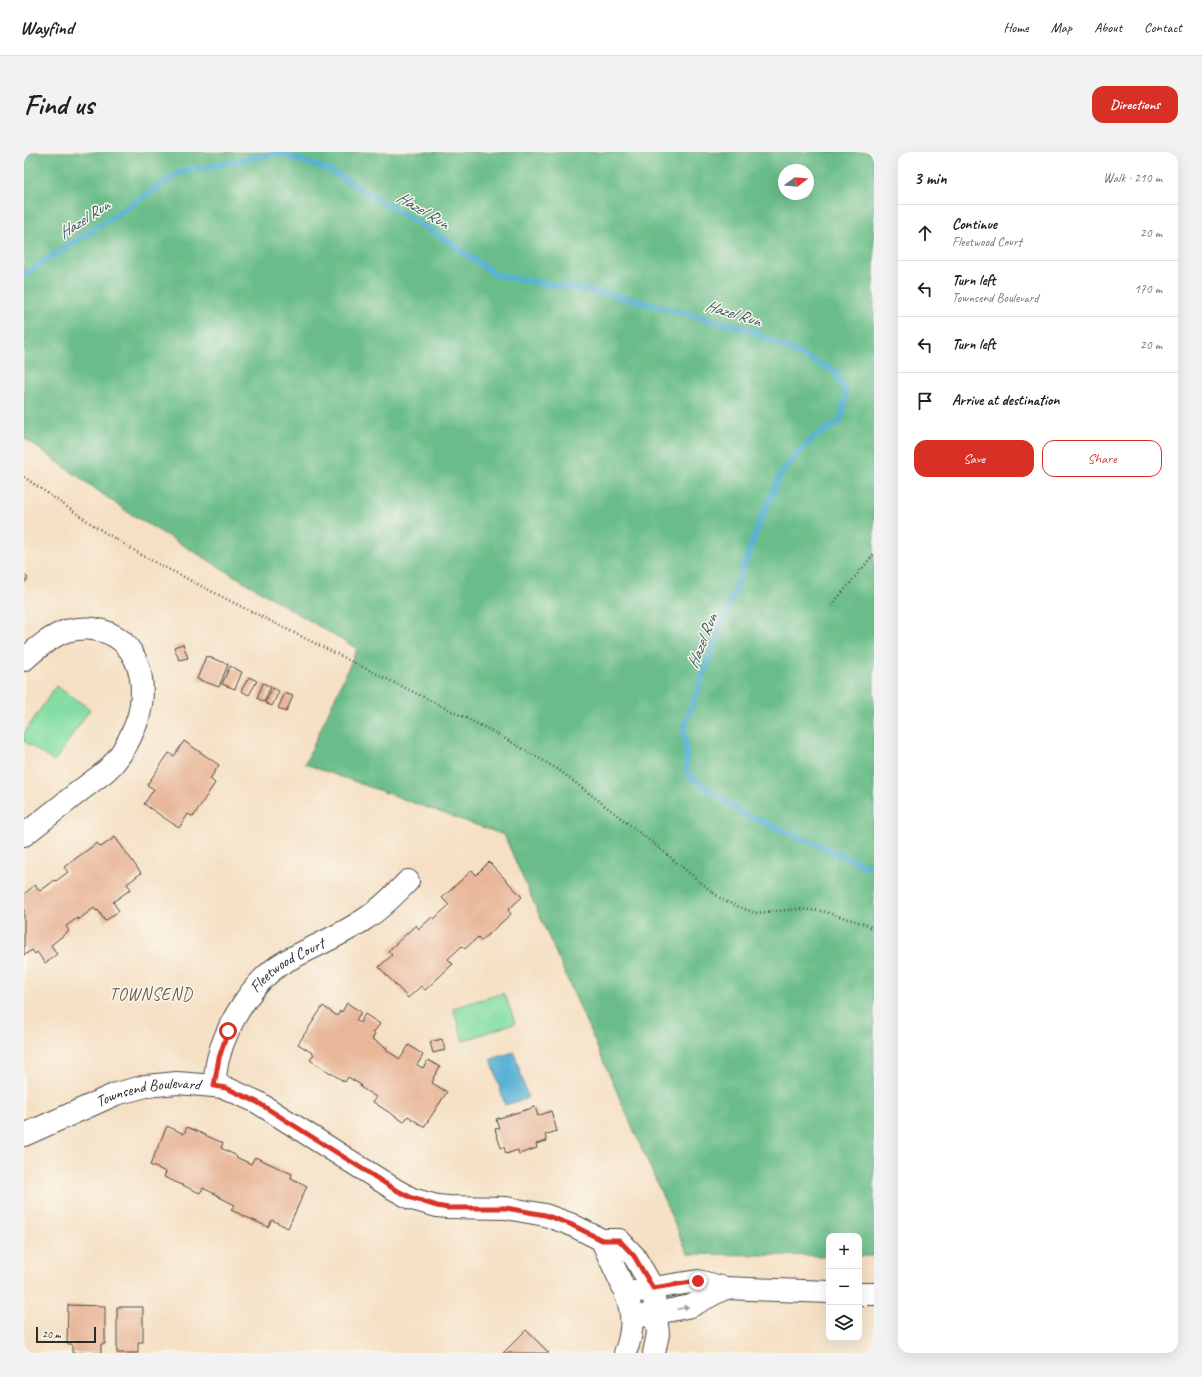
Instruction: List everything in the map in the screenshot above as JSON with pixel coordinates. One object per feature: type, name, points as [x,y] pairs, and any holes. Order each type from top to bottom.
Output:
[{"type":"street","points":[[24,660],[39,646],[54,636],[68,631],[86,628],[104,630],[119,637],[130,648],[138,662],[142,700],[134,729],[120,754],[108,769],[24,835]]},
{"type":"street","name":"Fleetwood Court","points":[[214,1086],[219,1058],[228,1031],[242,1006],[259,983],[271,971],[285,961],[332,938],[366,919],[408,881]]},
{"type":"street","name":"Townsend Boulevard","points":[[24,1135],[116,1094],[139,1088],[177,1083],[226,1088],[257,1102],[394,1189],[412,1198],[448,1208],[506,1208],[545,1215],[570,1224],[602,1240],[619,1240],[634,1256],[653,1288],[658,1334],[654,1353]]},
{"type":"street","points":[[602,1240],[608,1256],[623,1284],[632,1318],[629,1342],[625,1353]]},
{"type":"street","points":[[626,1294],[698,1281],[725,1288],[826,1292]]},
{"type":"street","points":[[632,1318],[691,1306],[725,1288]]},
{"type":"street","points":[[862,1294],[874,1294]]},
{"type":"path","points":[[24,477],[96,527],[145,557],[242,607],[492,731],[559,770],[653,843],[722,900],[755,913],[799,909],[822,911],[864,924],[874,929]]},
{"type":"path","points":[[832,605],[874,554]]},
{"type":"green space","points":[[24,152],[874,152],[874,1256],[862,1256],[862,1233],[826,1233],[826,1256],[688,1254],[504,835],[305,764],[357,649],[129,513],[24,438]]},
{"type":"green space","points":[[56,686],[90,709],[54,762],[24,741],[24,733]]},
{"type":"green space","points":[[503,993],[506,997],[515,1023],[463,1041],[453,1008]]},
{"type":"water","points":[[514,1052],[528,1098],[505,1105],[491,1059]]},
{"type":"building","points":[[24,574],[28,578],[24,583]]},
{"type":"building","points":[[183,644],[188,658],[179,660],[174,647]]},
{"type":"building","points":[[206,656],[228,664],[219,687],[197,679]]},
{"type":"building","points":[[230,666],[242,672],[235,689],[222,684]]},
{"type":"building","points":[[249,677],[257,681],[249,695],[241,691]]},
{"type":"building","points":[[263,683],[271,687],[264,702],[257,698]]},
{"type":"building","points":[[273,688],[279,691],[272,706],[265,703]]},
{"type":"building","points":[[285,693],[293,696],[286,712],[278,708]]},
{"type":"building","points":[[184,741],[219,765],[210,779],[215,783],[193,817],[188,814],[179,828],[144,804],[154,789],[147,785],[169,753],[174,756]]},
{"type":"building","points":[[115,837],[141,873],[127,884],[131,889],[113,902],[119,911],[105,921],[98,910],[96,911],[94,908],[78,920],[77,918],[66,926],[69,931],[51,945],[57,954],[45,963],[37,952],[35,954],[32,950],[24,955],[24,894],[35,885],[40,891],[55,880],[56,881],[68,872],[64,867],[97,843],[101,847]]},
{"type":"building","points":[[489,862],[522,897],[508,910],[511,914],[481,941],[478,937],[465,949],[462,946],[448,959],[453,964],[425,990],[421,986],[408,998],[379,967],[392,955],[388,951],[416,925],[419,929],[432,917],[434,919],[449,905],[442,898],[472,870],[476,875]]},
{"type":"building","points":[[347,1003],[361,1012],[356,1020],[360,1023],[365,1014],[380,1024],[373,1033],[375,1034],[372,1039],[387,1048],[386,1050],[400,1059],[409,1045],[423,1055],[417,1065],[423,1068],[428,1060],[440,1067],[433,1078],[432,1083],[447,1092],[424,1127],[408,1116],[404,1122],[373,1102],[376,1097],[360,1087],[361,1085],[348,1077],[345,1082],[310,1060],[314,1054],[298,1044],[323,1006],[337,1016],[340,1011],[342,1012]]},
{"type":"building","points":[[442,1039],[445,1050],[433,1053],[430,1042]]},
{"type":"building","points":[[535,1107],[538,1116],[551,1111],[557,1131],[545,1135],[547,1141],[536,1144],[537,1148],[519,1154],[518,1150],[506,1154],[504,1147],[501,1148],[495,1129],[499,1128],[496,1119]]},
{"type":"building","points":[[167,1126],[184,1134],[187,1127],[223,1143],[221,1148],[237,1156],[236,1157],[251,1164],[255,1157],[292,1174],[291,1178],[307,1186],[288,1228],[272,1220],[268,1227],[231,1210],[235,1205],[203,1188],[200,1193],[164,1177],[166,1172],[150,1165]]},
{"type":"building","points":[[68,1305],[105,1306],[105,1344],[101,1344],[101,1353],[72,1353],[72,1344],[67,1344]]},
{"type":"building","points":[[117,1307],[143,1307],[143,1342],[138,1342],[138,1353],[117,1353]]},
{"type":"building","points":[[526,1330],[549,1353],[503,1353]]},
{"type":"waterway","name":"Hazel Run","points":[[24,275],[181,172],[279,153],[329,170],[445,239],[496,275],[614,295],[749,330],[835,371],[846,395],[840,422],[814,437],[799,452],[779,477],[758,527],[684,727],[687,774],[740,812],[874,869]]},
{"type":"district","name":"TOWNSEND","points":[[151,994]]},
{"type":"route","points":[[228,1031],[219,1058],[214,1086],[226,1088],[257,1102],[394,1189],[412,1198],[448,1208],[506,1208],[545,1215],[570,1224],[602,1240],[619,1240],[634,1256],[653,1288],[698,1281]]}]
